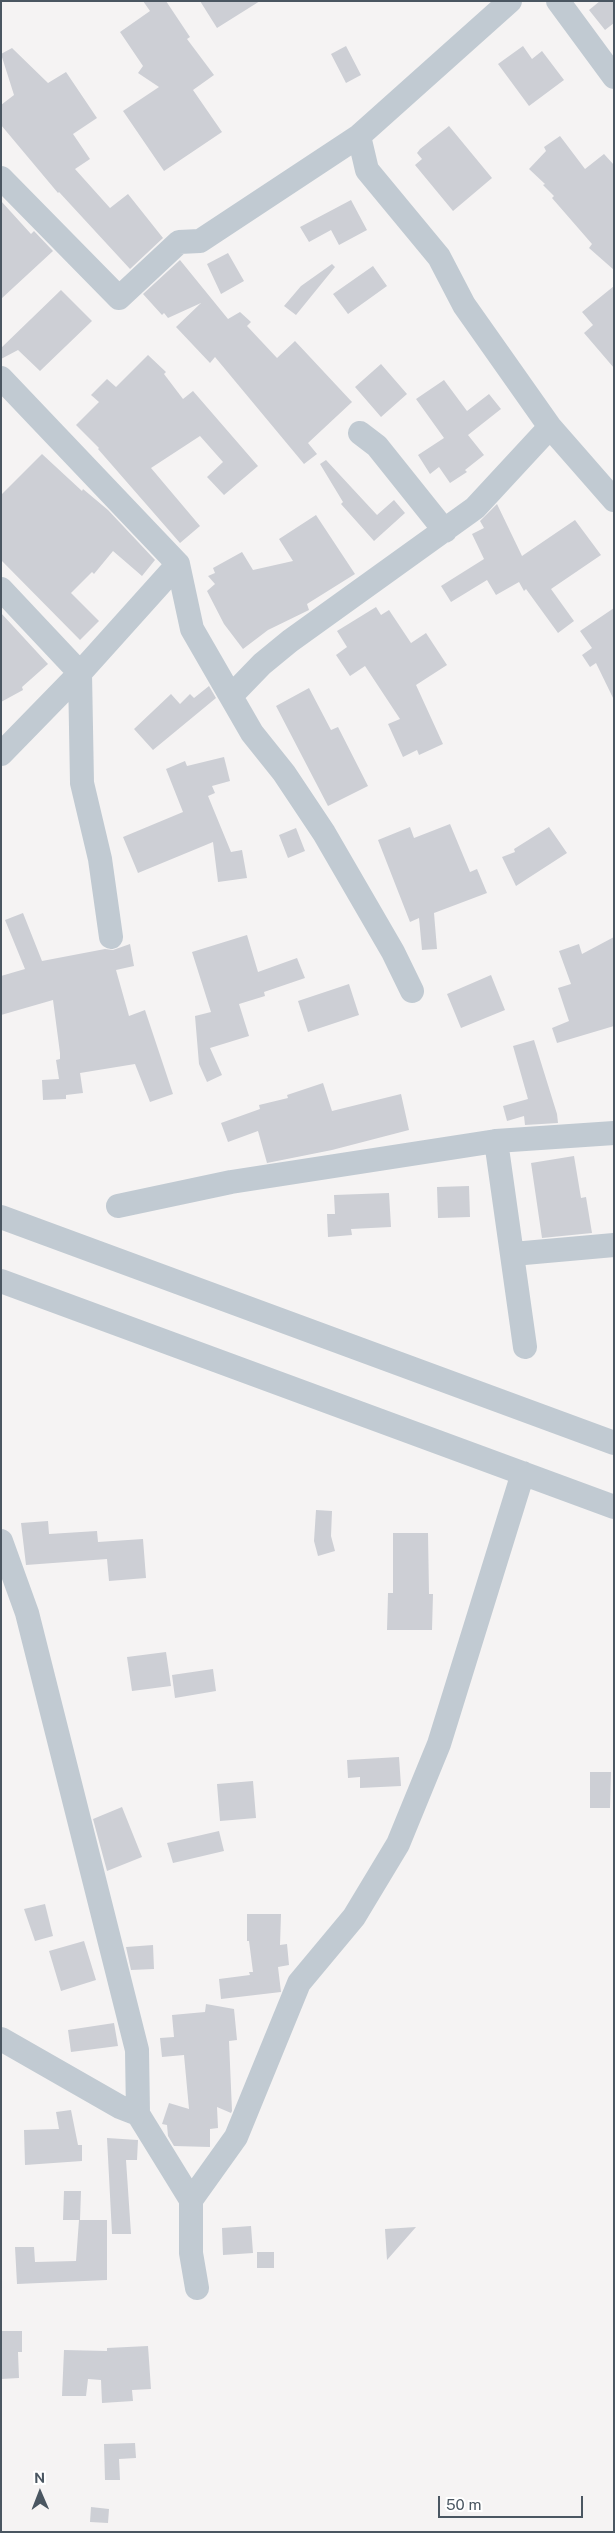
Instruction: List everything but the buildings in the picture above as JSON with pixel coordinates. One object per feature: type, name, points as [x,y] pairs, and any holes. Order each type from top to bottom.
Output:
[{"type":"street","points":[[1,178],[119,298],[179,242],[200,241],[359,136],[510,1]]},
{"type":"street","points":[[558,1],[614,77]]},
{"type":"street","points":[[359,136],[367,170],[439,257],[464,305],[550,427],[614,500]]},
{"type":"street","points":[[1,378],[178,564],[192,629],[252,733],[284,773],[324,833],[393,952],[412,991]]},
{"type":"street","points":[[231,696],[262,664],[290,641],[475,508],[550,427]]},
{"type":"street","points":[[360,433],[377,446],[444,531]]},
{"type":"street","points":[[1,754],[80,672],[178,564]]},
{"type":"street","points":[[1,589],[80,672],[82,783],[100,859],[111,937]]},
{"type":"street","points":[[118,1206],[230,1182],[496,1141],[614,1133]]},
{"type":"street","points":[[496,1141],[525,1347]]},
{"type":"street","points":[[1,1217],[614,1443]]},
{"type":"street","points":[[513,1254],[614,1245]]},
{"type":"street","points":[[1,1281],[614,1506]]},
{"type":"street","points":[[191,2200],[236,2138],[299,1983],[354,1917],[398,1844],[438,1744],[524,1473]]},
{"type":"street","points":[[1,1541],[27,1613],[138,2050],[138,2114],[191,2200],[191,2253],[197,2288]]},
{"type":"street","points":[[1,2039],[120,2108],[138,2114]]}]
